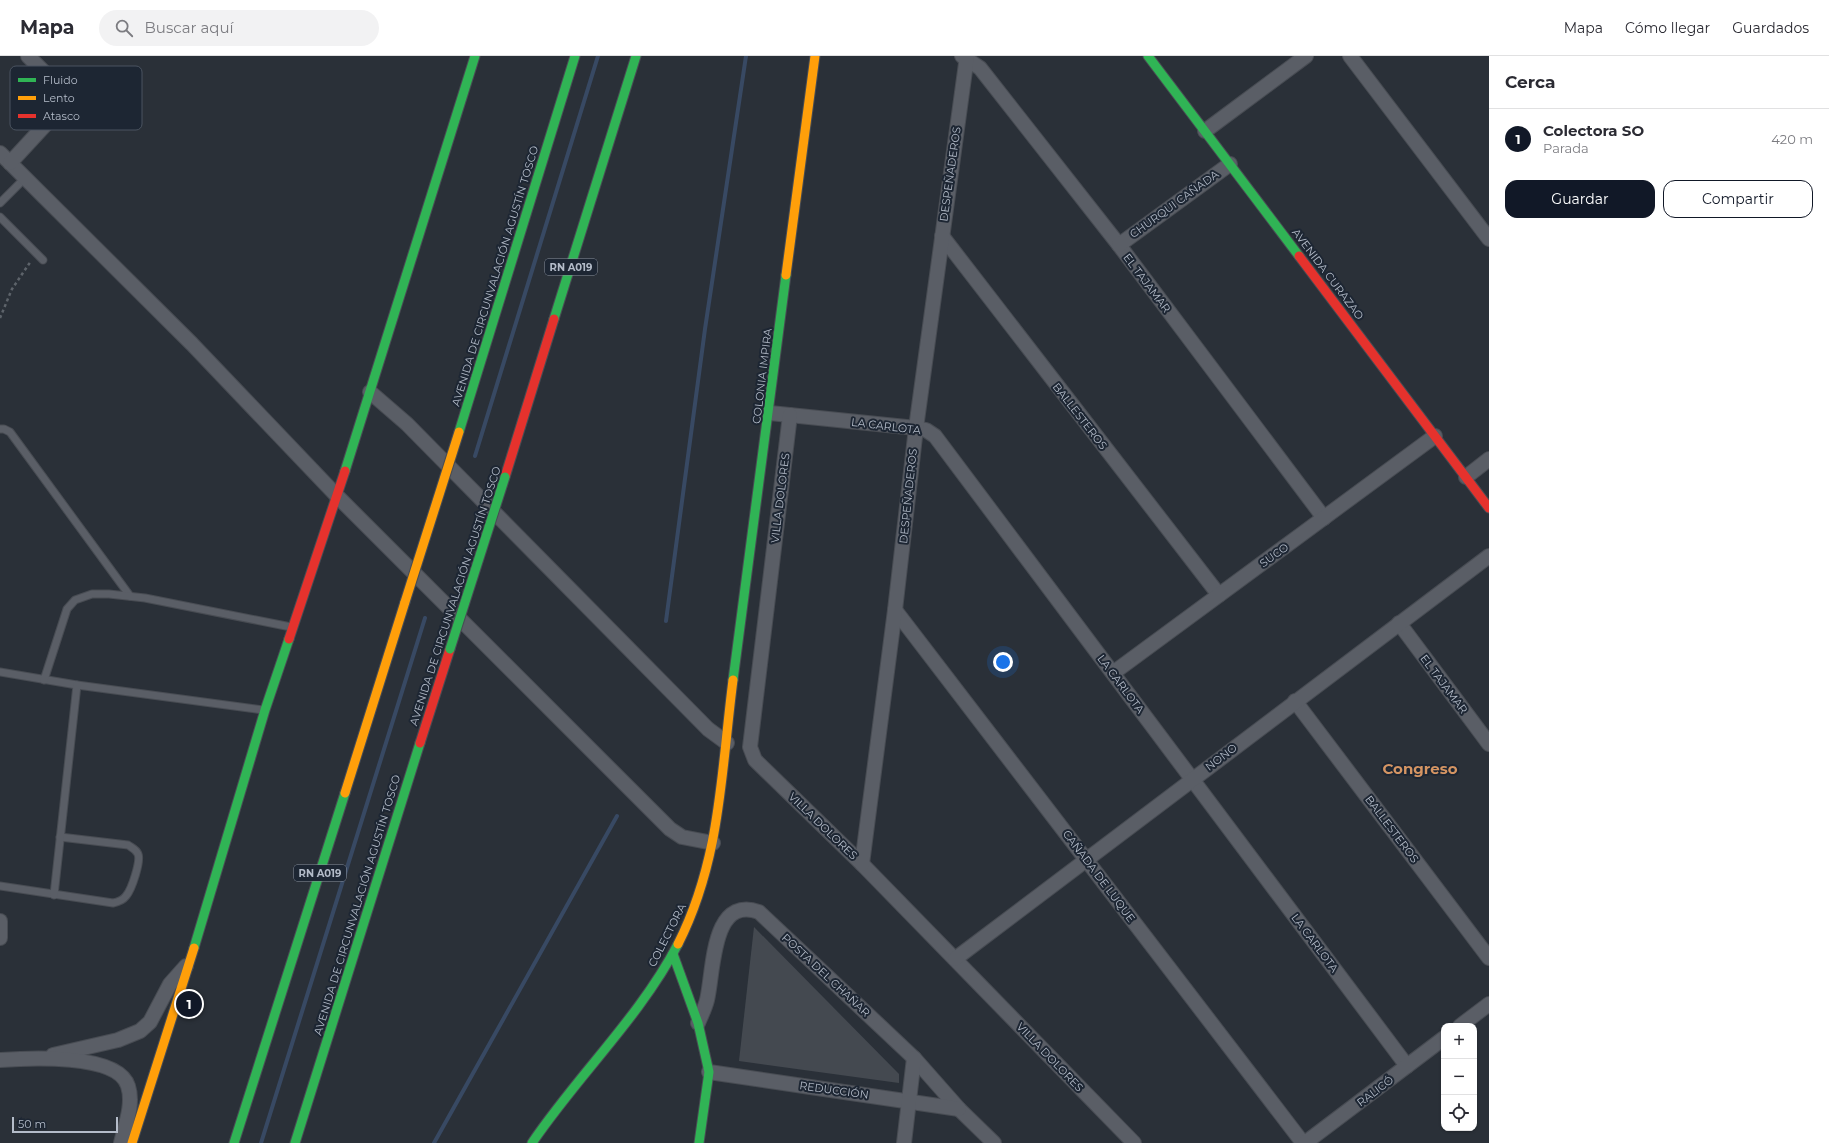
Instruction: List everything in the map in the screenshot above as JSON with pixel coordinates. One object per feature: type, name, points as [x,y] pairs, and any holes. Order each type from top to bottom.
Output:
[{"type":"main road","points":[[132,1143],[190,963],[265,710],[337,496],[475,56]]},
{"type":"main road","name":"AVENIDA DE CIRCUNVALACIÓN AGUSTÍN TOSCO","points":[[234,1143],[459,432],[575,56]]},
{"type":"main road","name":"AVENIDA DE CIRCUNVALACIÓN AGUSTÍN TOSCO","points":[[295,1143],[636,56]]},
{"type":"main road","name":"COLONIA IMPIRA","points":[[732,698],[815,56]]},
{"type":"main road","name":"AVENIDA CURAZAO","points":[[1148,56],[1489,508]]},
{"type":"main road","name":"COLECTORA","points":[[532,1143],[557,1108],[650,991],[673,954],[698,898],[713,843],[719,810],[732,698]]},
{"type":"main road","points":[[673,954],[698,1023],[709,1072],[699,1143]]},
{"type":"main road","points":[[298,1143],[306,1107]]},
{"type":"street","points":[[28,56],[38,66]]},
{"type":"street","name":"DESPEÑADEROS","points":[[862,864],[895,610],[916,428],[965,56]]},
{"type":"street","name":"EL TAJAMAR","points":[[965,56],[980,68],[1119,245],[1324,518]]},
{"type":"street","points":[[1205,131],[1306,56]]},
{"type":"street","points":[[1350,56],[1489,239]]},
{"type":"street","points":[[35,130],[5,158],[192,344],[337,496],[670,829],[682,837],[713,843]]},
{"type":"street","name":"CHURQUI CAÑADA","points":[[1119,245],[1230,164]]},
{"type":"street","name":"BALLESTEROS","points":[[942,236],[1219,595]]},
{"type":"street","points":[[370,392],[413,429],[708,729],[727,743]]},
{"type":"street","name":"LA CARLOTA","points":[[770,413],[916,428],[926,430],[935,436],[1408,1066]]},
{"type":"street","name":"VILLA DOLORES","points":[[790,415],[750,748],[755,760],[862,864],[1134,1143]]},
{"type":"street","name":"SUCO","points":[[1113,673],[1435,436]]},
{"type":"street","points":[[1466,477],[1489,459]]},
{"type":"street","name":"NONO","points":[[954,959],[1489,556]]},
{"type":"street","name":"CAÑADA DE LUQUE","points":[[895,610],[1304,1143]]},
{"type":"street","name":"EL TAJAMAR","points":[[1399,624],[1489,744]]},
{"type":"street","name":"BALLESTEROS","points":[[1296,701],[1489,958]]},
{"type":"street","name":"POSTA DEL CHAÑAR","points":[[698,1023],[707,1001],[719,932],[726,919],[734,912],[751,909],[760,912],[914,1058],[959,1109],[994,1143]]},
{"type":"street","points":[[0,921],[0,938]]},
{"type":"street","points":[[36,1058],[118,1040],[133,1035],[150,1022],[170,984],[180,971],[190,963]]},
{"type":"street","points":[[1464,1023],[1489,1004]]},
{"type":"street","points":[[150,1022],[169,1027]]},
{"type":"street","name":"RALICÓ","points":[[1304,1143],[1441,1040]]},
{"type":"street","points":[[0,1060],[36,1058],[92,1062],[104,1066],[124,1079],[128,1086],[130,1096],[121,1143]]},
{"type":"street","points":[[904,1143],[914,1058]]},
{"type":"street","name":"REDUCCIÓN","points":[[709,1072],[959,1109]]},
{"type":"street","points":[[130,1096],[145,1101]]},
{"type":"lane","points":[[0,203],[26,178]]},
{"type":"lane","points":[[0,217],[43,260]]},
{"type":"lane","points":[[1,428],[10,432],[130,596]]},
{"type":"lane","points":[[44,680],[60,624],[67,609],[75,600],[92,594],[109,594],[145,598],[293,628]]},
{"type":"lane","points":[[0,672],[77,685],[265,710]]},
{"type":"lane","points":[[54,895],[77,685]]},
{"type":"lane","points":[[0,886],[113,903],[120,902],[126,896],[131,888],[138,862],[138,855],[135,850],[128,845],[60,837]]},
{"type":"path","points":[[0,318],[12,289],[36,253]]},
{"type":"building","points":[[754,927],[899,1074],[899,1083],[739,1061]]},
{"type":"waterway","points":[[475,456],[598,56]]},
{"type":"waterway","points":[[666,621],[705,329],[746,56]]},
{"type":"waterway","points":[[261,1143],[425,618]]},
{"type":"waterway","points":[[434,1143],[617,816]]},
{"type":"traffic: fast","points":[[345,471],[475,56]]},
{"type":"traffic: fast","points":[[459,432],[575,56]]},
{"type":"traffic: fast","points":[[554,319],[636,56]]},
{"type":"traffic: fast","points":[[1148,56],[1299,256]]},
{"type":"traffic: fast","points":[[733,680],[786,275]]},
{"type":"traffic: fast","points":[[450,649],[505,477]]},
{"type":"traffic: fast","points":[[194,948],[265,710],[289,639]]},
{"type":"traffic: fast","points":[[295,1143],[420,743]]},
{"type":"traffic: fast","points":[[234,1143],[345,793]]},
{"type":"traffic: fast","points":[[532,1143],[569,1093],[646,996],[663,971],[678,944]]},
{"type":"traffic: fast","points":[[673,954],[698,1023],[709,1072],[699,1143]]},
{"type":"traffic: slow","points":[[786,275],[815,56]]},
{"type":"traffic: slow","points":[[405,602],[459,432]]},
{"type":"traffic: slow","points":[[345,793],[405,602]]},
{"type":"traffic: slow","points":[[678,944],[692,912],[703,880],[711,847],[722,782],[733,680]]},
{"type":"traffic: slow","points":[[132,1143],[194,948]]},
{"type":"traffic: jam","points":[[1299,256],[1489,508]]},
{"type":"traffic: jam","points":[[505,477],[554,319]]},
{"type":"traffic: jam","points":[[289,639],[345,471]]},
{"type":"traffic: jam","points":[[420,743],[450,649]]},
{"type":"place","name":"Colectora SO","points":[[189,1004]]},
{"type":"district","name":"Congreso","points":[[1420,769]]}]
